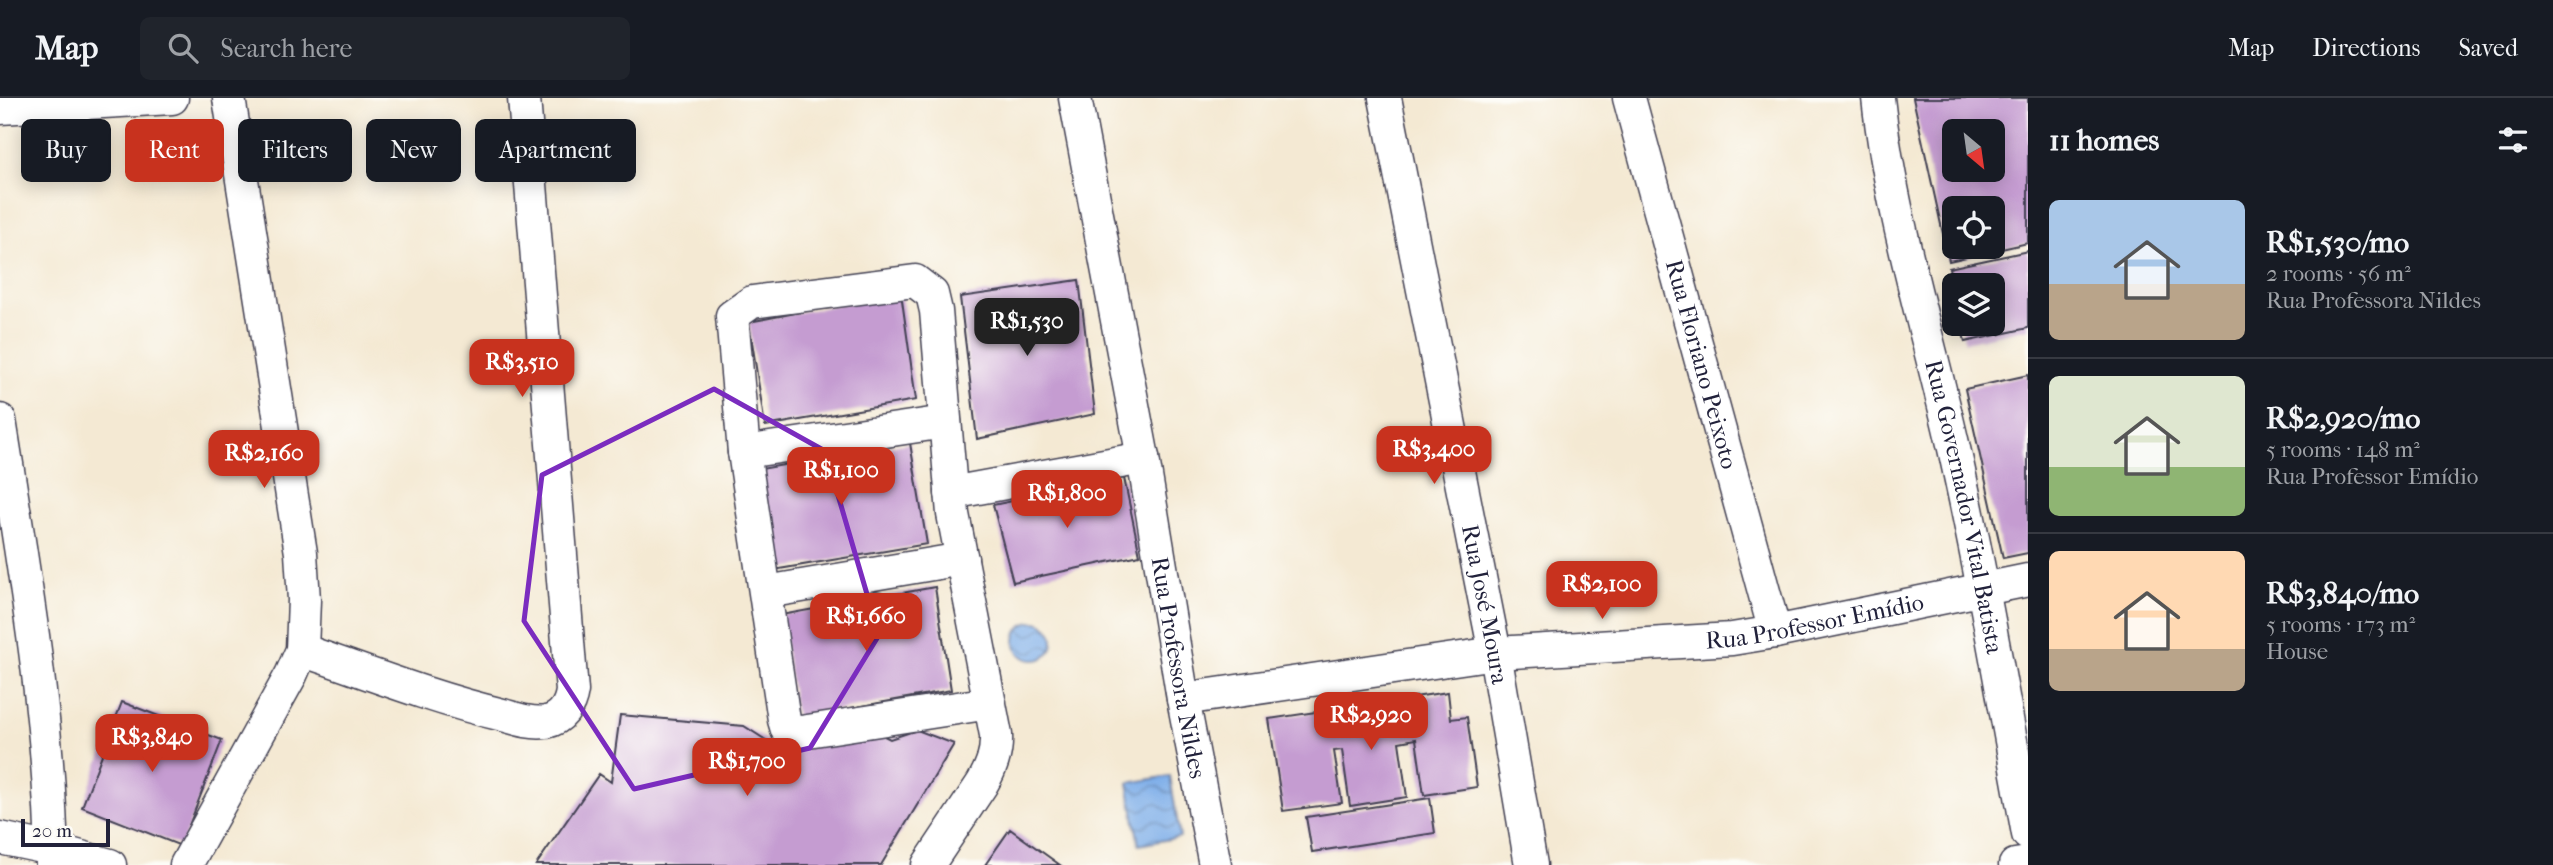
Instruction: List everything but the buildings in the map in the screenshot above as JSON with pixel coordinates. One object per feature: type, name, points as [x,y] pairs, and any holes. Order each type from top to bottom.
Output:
[{"type":"street","points":[[0,108],[172,98]]},
{"type":"street","points":[[186,865],[302,650],[304,600],[301,553],[229,98]]},
{"type":"street","points":[[302,650],[476,709],[532,722],[548,721],[562,714],[570,702],[572,691],[524,98]]},
{"type":"street","name":"Rua Professora Nildes","points":[[1076,98],[1215,865]]},
{"type":"street","name":"Rua José Moura","points":[[1385,98],[1495,653],[1531,865]]},
{"type":"street","name":"Rua Floriano Peixoto","points":[[1629,98],[1775,632]]},
{"type":"street","name":"Rua Governador Vital Batista","points":[[1878,98],[1899,216],[1954,447],[1983,589],[2028,834]]},
{"type":"street","points":[[928,865],[982,784],[994,758],[996,736],[990,703],[953,514],[936,312],[932,294],[915,281],[752,302],[732,316],[744,452],[783,720],[787,730],[801,732],[990,703]]},
{"type":"street","points":[[0,421],[47,752],[52,857]]},
{"type":"street","points":[[744,452],[945,422]]},
{"type":"street","points":[[951,493],[1143,458]]},
{"type":"street","points":[[766,592],[962,559]]},
{"type":"street","name":"Rua Professor Emídio","points":[[1183,699],[1495,653],[1732,639],[2028,580]]},
{"type":"street","points":[[0,838],[52,857],[110,865]]},
{"type":"street","points":[[2015,865],[2028,863]]},
{"type":"highlighted area","points":[[714,389],[825,451],[879,635],[810,748],[634,789],[524,621],[542,475]]},
{"type":"water","points":[[1034,622],[1047,628],[1053,641],[1047,654],[1034,660],[1021,654],[1015,641],[1021,628]]},
{"type":"water","points":[[1170,776],[1180,837],[1139,845],[1128,783]]}]
